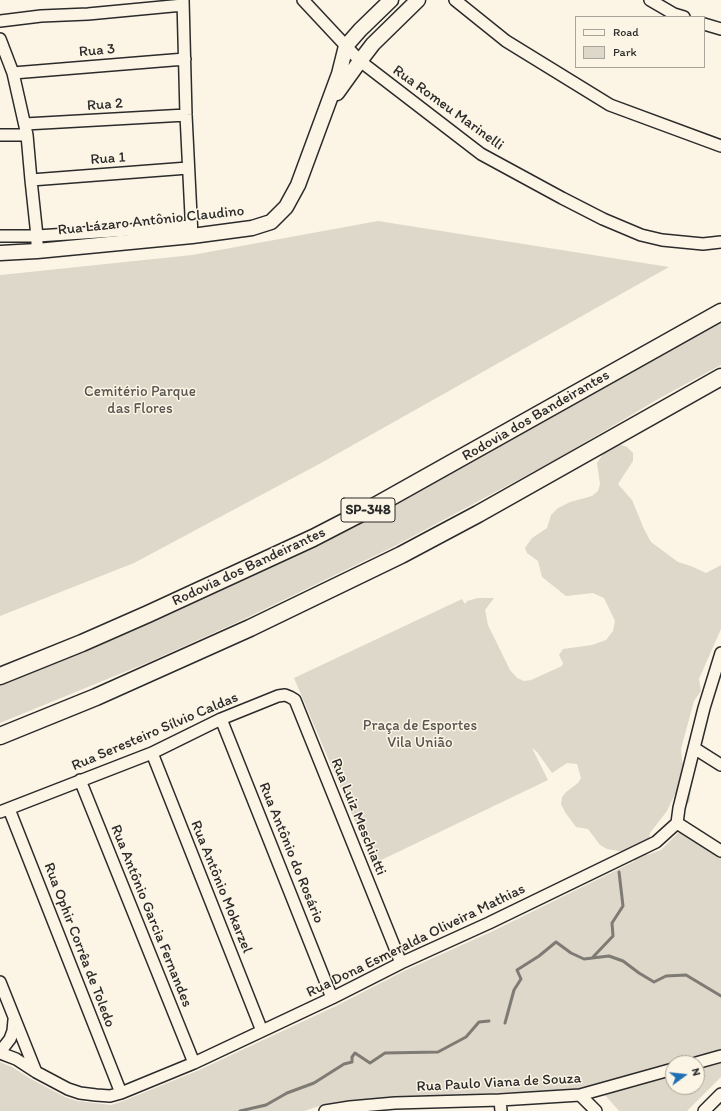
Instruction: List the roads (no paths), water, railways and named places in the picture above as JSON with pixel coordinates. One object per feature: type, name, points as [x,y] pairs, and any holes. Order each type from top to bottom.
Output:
[{"type":"highway","name":"Rodovia dos Bandeirantes","points":[[0,676],[82,643],[148,614],[313,538],[375,506],[721,312]]},
{"type":"highway","points":[[0,736],[96,697],[250,628],[401,555],[478,514],[721,377]]},
{"type":"main road","points":[[346,46],[391,0]]},
{"type":"main road","name":"Rua Lázaro Antônio Claudino","points":[[326,105],[373,44],[418,0]]},
{"type":"main road","name":"Rua Lázaro Antônio Claudino","points":[[0,253],[37,251],[192,231],[252,228],[271,222],[286,207],[298,185],[326,105],[339,74],[346,46]]},
{"type":"street","name":"Rua Romeu Marinelli","points":[[303,0],[360,61],[481,154],[603,219],[642,235],[662,240],[703,244],[721,242]]},
{"type":"street","points":[[455,0],[506,41],[610,105],[721,146]]},
{"type":"street","points":[[650,0],[674,14],[681,16]]},
{"type":"street","points":[[0,21],[41,16],[88,14],[183,2],[188,168],[192,231],[0,236]]},
{"type":"street","points":[[705,24],[721,29]]},
{"type":"street","points":[[0,39],[13,73],[26,130],[37,236],[37,251]]},
{"type":"street","name":"Rua 3","points":[[13,73],[185,59]]},
{"type":"street","name":"Rua 2","points":[[0,135],[26,130],[186,115]]},
{"type":"street","name":"Rua 1","points":[[31,180],[188,168]]},
{"type":"street","points":[[721,653],[719,671],[704,708],[679,808],[677,823],[721,851]]},
{"type":"street","name":"Rua Luiz Meschiatti","points":[[278,696],[285,695],[295,700],[400,963]]},
{"type":"street","name":"Rua Seresteiro Sílvio Caldas","points":[[4,810],[152,753],[221,719],[278,696]]},
{"type":"street","name":"Rua Antônio do Rosário","points":[[221,719],[332,998]]},
{"type":"street","points":[[694,748],[721,765]]},
{"type":"street","name":"Rua Antônio Mokarzel","points":[[152,753],[262,1031]]},
{"type":"street","name":"Rua Antônio Garcia Fernandes","points":[[80,780],[194,1063]]},
{"type":"street","name":"Rua Ophir Corrêa de Toledo","points":[[4,810],[120,1093]]},
{"type":"street","name":"Rua Dona Esmeralda Oliveira Mathias","points":[[0,1053],[16,1059],[36,1072],[68,1089],[80,1093],[110,1096],[120,1093],[194,1063],[332,998],[400,963],[490,923],[656,842],[677,823]]},
{"type":"street","points":[[0,982],[36,1072]]},
{"type":"street","points":[[0,1053],[10,1039],[13,1031],[14,1017]]},
{"type":"street","points":[[705,1060],[721,1056]]},
{"type":"street","name":"Rua Paulo Viana de Souza","points":[[325,1111],[350,1107],[501,1105],[580,1095],[665,1071]]},
{"type":"street","points":[[704,1111],[721,1094]]},
{"type":"street","points":[[580,1095],[596,1111]]},
{"type":"waterway","points":[[593,957],[613,936],[612,923],[623,906],[619,872]]},
{"type":"waterway","points":[[505,1023],[514,990],[521,979],[517,970],[539,956],[556,942],[571,953],[584,959],[609,956],[623,961],[654,982],[666,976],[686,975],[721,996]]},
{"type":"waterway","points":[[240,1111],[266,1105],[287,1093],[314,1083],[344,1064],[352,1062],[352,1057],[355,1053],[370,1063],[385,1053],[438,1052],[466,1037],[479,1022],[489,1021]]},
{"type":"park label","name":"Cemitério Parque das Flores","points":[[140,400]]},
{"type":"park label","name":"Praça de Esportes Vila União","points":[[420,734]]}]
